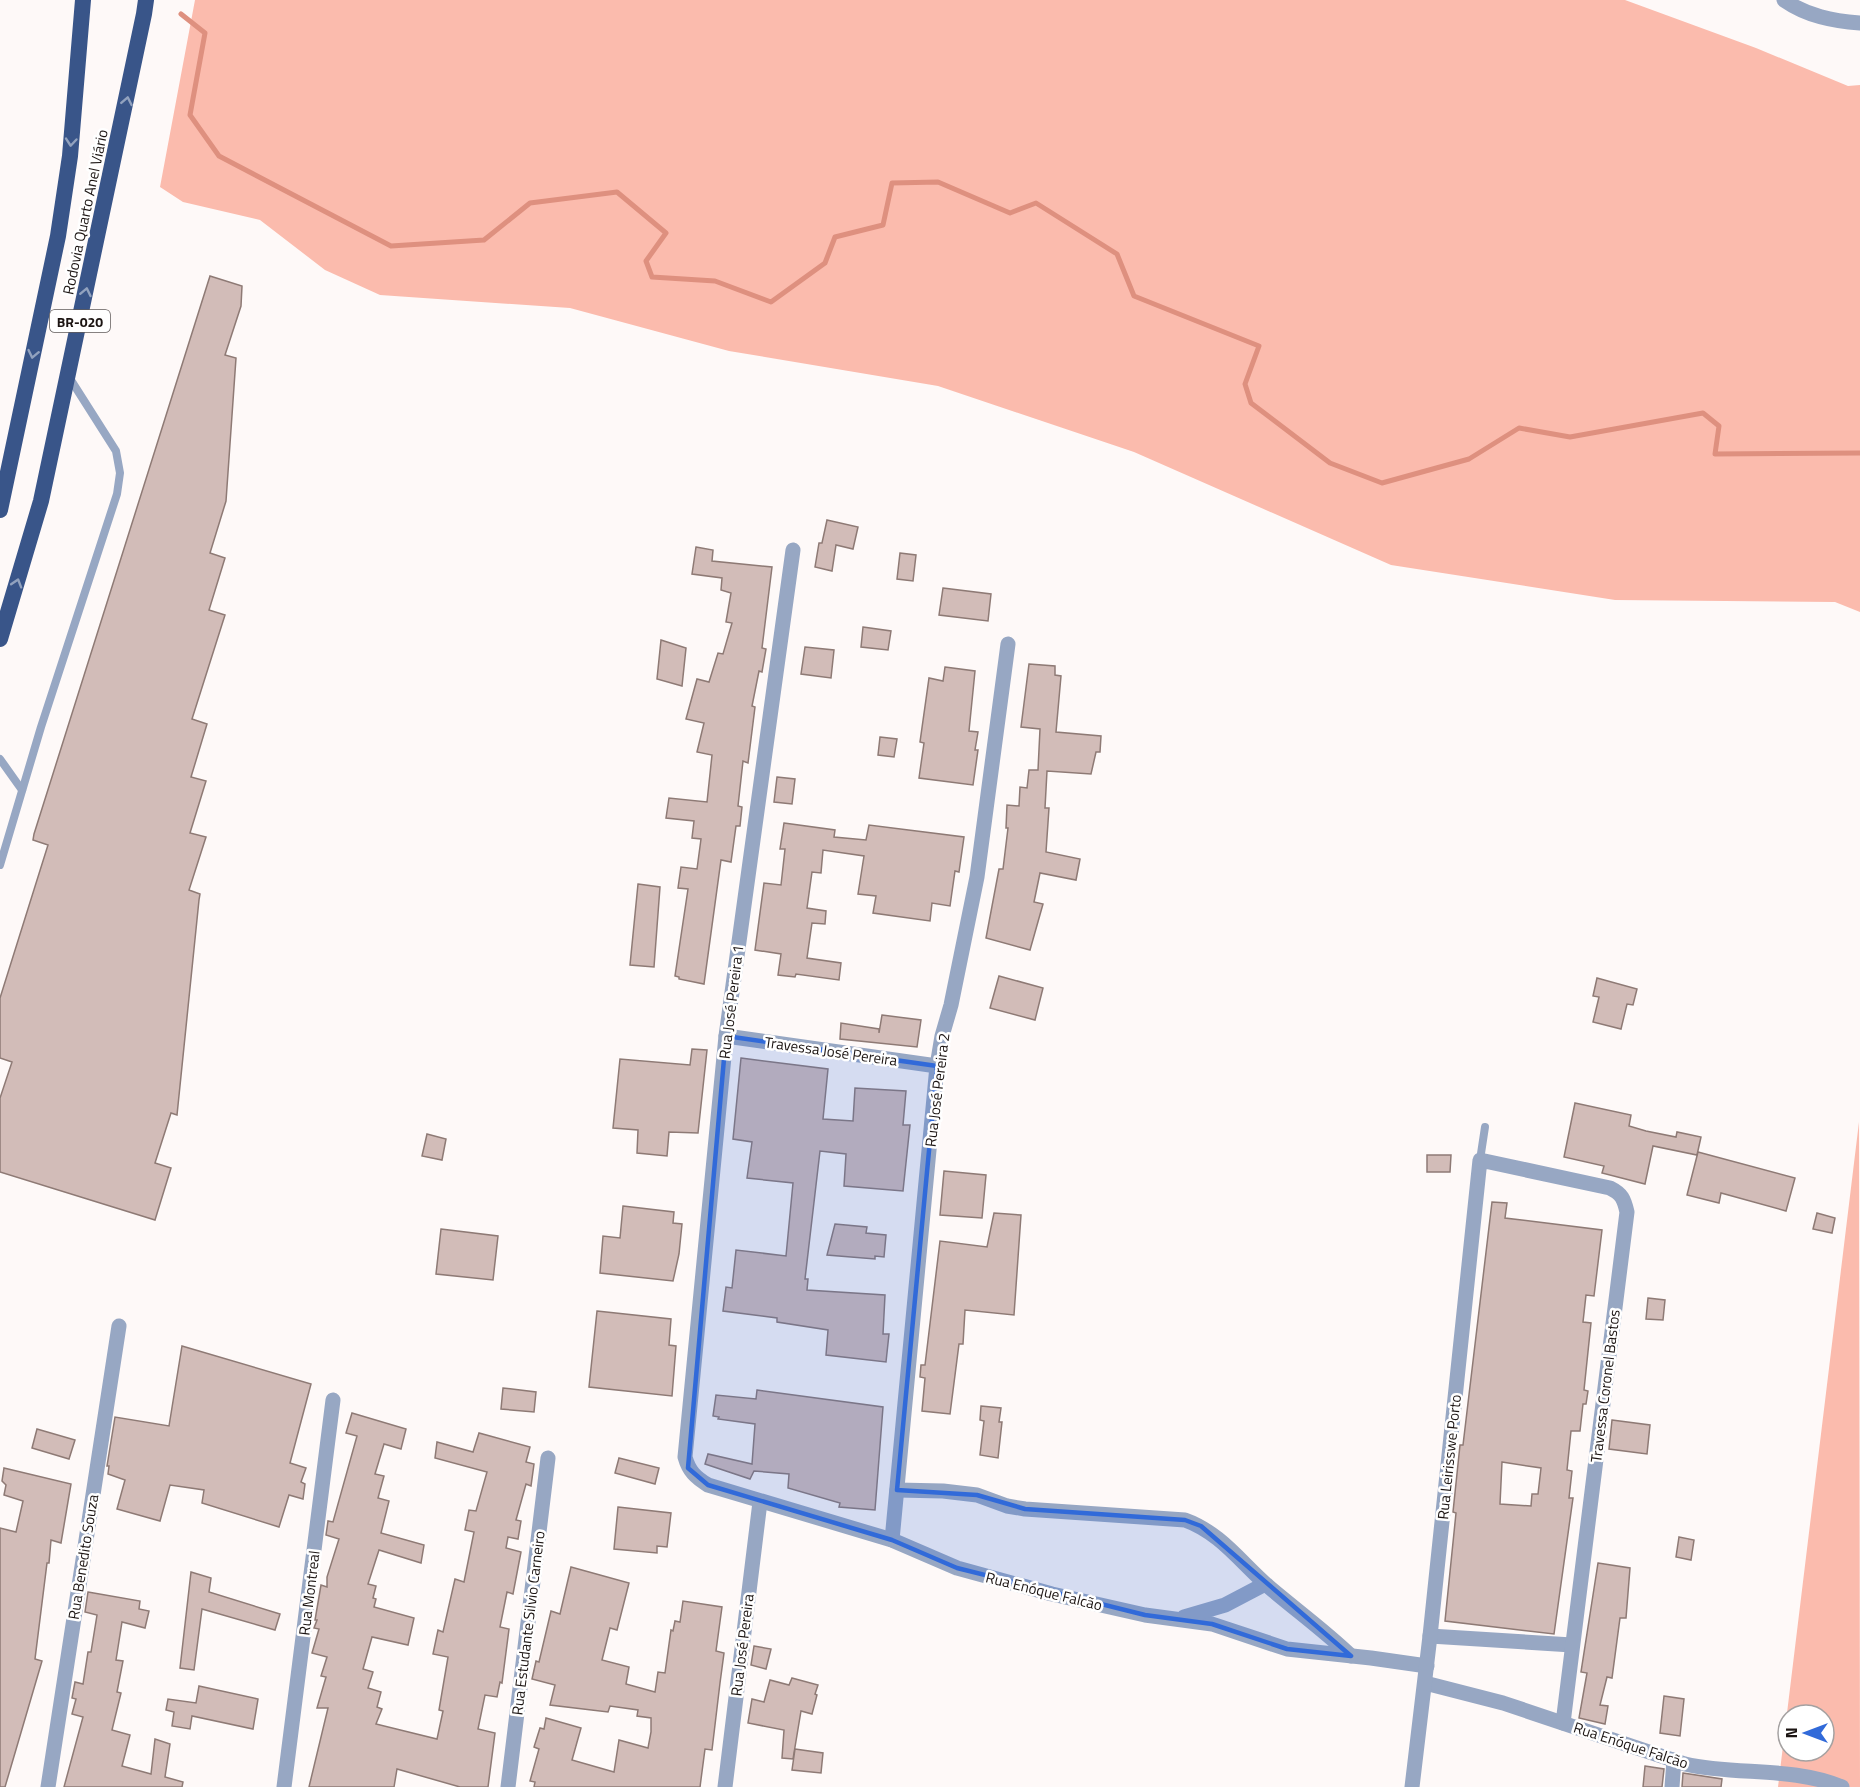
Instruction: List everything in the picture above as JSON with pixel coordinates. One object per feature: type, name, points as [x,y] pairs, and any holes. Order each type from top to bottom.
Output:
[{"type":"highway","name":"Rodovia Quarto Anel Viário","points":[[0,510],[58,236],[70,156],[83,0]]},
{"type":"highway","name":"Rodovia Quarto Anel Viário","points":[[0,639],[41,501],[122,129],[146,0]]},
{"type":"street","points":[[1784,0],[1798,9],[1835,21],[1860,23]]},
{"type":"street","name":"Rua José Pereira 1","points":[[685,1456],[726,1036],[793,550]]},
{"type":"street","name":"Rua José Pereira 2","points":[[892,1540],[937,1066],[977,877],[1008,644]]},
{"type":"street","name":"Travessa José Pereira","points":[[726,1036],[937,1066]]},
{"type":"street","name":"Rua Leirisswe Porto","points":[[1412,1787],[1431,1636],[1480,1160]]},
{"type":"street","name":"Travessa Coronel Bastos","points":[[1480,1160],[1610,1188],[1620,1193],[1627,1212],[1563,1723]]},
{"type":"street","name":"Rua Benedito Souza","points":[[48,1787],[118,1326]]},
{"type":"street","name":"Rua Montreal","points":[[284,1787],[333,1400]]},
{"type":"street","name":"Rua Enóque Falcão","points":[[685,1456],[688,1468],[708,1485],[892,1540],[957,1568],[1145,1616],[1226,1628],[1264,1643],[1287,1649],[1427,1666]]},
{"type":"street","name":"Rua Estudante Silvio Carneiro","points":[[508,1787],[548,1458]]},
{"type":"street","points":[[897,1490],[943,1491],[977,1495],[1006,1506],[1025,1509],[1185,1520],[1201,1526],[1219,1538],[1265,1584],[1351,1656]]},
{"type":"street","name":"Rua José Pereira","points":[[725,1787],[760,1502]]},
{"type":"street","points":[[1175,1619],[1225,1605],[1265,1584]]},
{"type":"street","points":[[1431,1636],[1572,1645]]},
{"type":"street","name":"Rua Enóque Falcão","points":[[1425,1683],[1484,1697],[1674,1760],[1710,1768],[1790,1773],[1842,1787]]},
{"type":"street","points":[[1672,1787],[1674,1760]]},
{"type":"lane","points":[[0,865],[3,847],[117,494],[120,473],[116,451],[68,376]]},
{"type":"lane","points":[[0,759],[22,790]]},
{"type":"lane","name":"Rua Leirisswe Porto","points":[[1480,1160],[1485,1127]]},
{"type":"highlighted area","points":[[726,1036],[937,1066],[897,1490],[977,1495],[1025,1509],[1185,1520],[1201,1526],[1351,1656],[1287,1649],[1212,1624],[1145,1615],[957,1568],[892,1540],[708,1485],[688,1468]]},
{"type":"shaded area","points":[[195,0],[1625,0],[1756,48],[1848,86],[1860,85],[1860,612],[1835,602],[1615,600],[1391,565],[1134,452],[938,386],[729,351],[570,308],[380,295],[325,270],[260,220],[183,202],[160,187]]},
{"type":"shaded area","points":[[1859,1122],[1860,1787],[1778,1787],[1781,1763],[1836,1763],[1836,1703],[1788,1703]]},
{"type":"building","points":[[210,276],[242,286],[241,306],[225,355],[236,358],[226,501],[210,553],[225,558],[209,610],[225,615],[192,719],[207,724],[191,777],[206,781],[190,833],[206,837],[189,890],[200,894],[177,1115],[171,1113],[155,1163],[171,1168],[155,1220],[0,1172],[0,1098],[12,1062],[0,1058],[0,998],[48,845],[33,840],[34,834]]},
{"type":"building","points":[[827,520],[858,527],[853,549],[836,545],[832,571],[815,567],[819,543],[822,543]]},
{"type":"building","points":[[696,547],[713,550],[712,561],[772,567],[762,648],[766,649],[752,706],[755,707],[748,763],[743,761],[738,806],[742,807],[740,826],[736,826],[731,862],[721,860],[704,984],[679,979],[675,976],[688,889],[678,888],[681,867],[697,869],[701,839],[692,838],[694,821],[666,818],[669,798],[707,802],[712,755],[697,752],[704,723],[686,719],[697,679],[709,682],[718,653],[723,654],[732,623],[726,622],[731,593],[721,590],[722,578],[692,574]]},
{"type":"building","points":[[900,553],[916,555],[913,581],[897,579]]},
{"type":"building","points":[[943,588],[991,594],[988,621],[939,615]]},
{"type":"building","points":[[863,627],[891,631],[888,650],[861,647]]},
{"type":"building","points":[[661,640],[686,648],[682,686],[657,679]]},
{"type":"building","points":[[805,647],[834,650],[831,678],[801,674]]},
{"type":"building","points":[[1029,664],[1055,666],[1055,675],[1061,676],[1056,732],[1101,736],[1100,752],[1096,752],[1091,774],[1047,771],[1045,808],[1049,808],[1046,852],[1080,859],[1076,880],[1040,873],[1034,902],[1043,904],[1030,950],[986,938],[999,869],[1003,869],[1008,828],[1006,828],[1007,805],[1019,806],[1020,787],[1027,788],[1029,770],[1038,770],[1040,729],[1021,727]]},
{"type":"building","points":[[945,667],[975,671],[969,731],[978,732],[973,785],[919,778],[924,743],[920,742],[929,678],[943,681]]},
{"type":"building","points":[[880,737],[897,739],[894,757],[878,755]]},
{"type":"building","points":[[777,777],[795,779],[792,804],[774,802]]},
{"type":"building","points":[[784,823],[835,830],[834,837],[866,840],[869,825],[964,837],[959,872],[955,871],[950,906],[932,903],[930,921],[873,913],[876,896],[858,894],[864,856],[823,850],[821,873],[812,872],[807,908],[826,911],[825,924],[812,923],[807,958],[841,963],[839,980],[796,974],[795,977],[778,975],[781,954],[755,950],[764,883],[781,885],[785,849],[780,849]]},
{"type":"building","points":[[638,884],[660,887],[654,967],[630,965]]},
{"type":"building","points":[[999,976],[1043,988],[1035,1020],[990,1008]]},
{"type":"building","points":[[1597,978],[1637,989],[1633,1005],[1627,1004],[1621,1029],[1593,1022],[1599,997],[1593,996]]},
{"type":"building","points":[[882,1015],[921,1020],[917,1047],[840,1039],[841,1023],[879,1029],[879,1033]]},
{"type":"building","points":[[692,1049],[707,1050],[698,1133],[669,1132],[667,1156],[637,1153],[638,1130],[613,1128],[620,1059],[690,1065]]},
{"type":"building","points":[[741,1058],[828,1069],[823,1119],[853,1121],[855,1088],[906,1091],[903,1125],[910,1125],[903,1191],[844,1186],[846,1154],[820,1151],[805,1279],[808,1279],[807,1290],[885,1295],[883,1334],[889,1334],[886,1362],[826,1355],[828,1330],[777,1322],[777,1318],[723,1311],[726,1287],[732,1288],[736,1250],[786,1256],[793,1183],[747,1178],[752,1142],[733,1139]]},
{"type":"building","points":[[1575,1103],[1631,1115],[1629,1126],[1646,1131],[1676,1137],[1677,1132],[1701,1137],[1697,1155],[1653,1146],[1645,1184],[1602,1173],[1604,1166],[1564,1157]]},
{"type":"building","points":[[427,1134],[446,1139],[442,1160],[422,1156]]},
{"type":"building","points":[[1698,1152],[1795,1178],[1786,1211],[1721,1193],[1719,1203],[1687,1195]]},
{"type":"building","points":[[1427,1155],[1451,1155],[1450,1172],[1427,1172]]},
{"type":"building","points":[[944,1171],[986,1175],[982,1218],[940,1215]]},
{"type":"building","points":[[1492,1202],[1507,1203],[1505,1218],[1602,1230],[1594,1296],[1586,1295],[1583,1322],[1591,1323],[1584,1390],[1588,1391],[1586,1404],[1583,1404],[1580,1431],[1571,1431],[1567,1470],[1572,1471],[1569,1498],[1573,1498],[1554,1634],[1445,1621],[1456,1513],[1453,1512],[1460,1445],[1463,1445]],"holes":[[[1502,1462],[1541,1468],[1538,1494],[1532,1494],[1531,1506],[1500,1504]]]},
{"type":"building","points":[[623,1206],[674,1212],[673,1223],[682,1224],[673,1281],[600,1273],[603,1236],[620,1238]]},
{"type":"building","points":[[994,1213],[1021,1215],[1014,1315],[965,1310],[963,1344],[959,1344],[950,1414],[922,1411],[925,1378],[920,1377],[921,1365],[925,1365],[940,1241],[987,1247]]},
{"type":"building","points":[[1817,1213],[1835,1218],[1832,1233],[1813,1229]]},
{"type":"building","points":[[835,1224],[867,1227],[866,1233],[886,1235],[884,1257],[875,1256],[875,1259],[827,1255]]},
{"type":"building","points":[[441,1229],[498,1236],[493,1280],[436,1274]]},
{"type":"building","points":[[1648,1298],[1665,1300],[1663,1320],[1646,1319]]},
{"type":"building","points":[[597,1311],[671,1319],[669,1345],[676,1346],[672,1396],[589,1387]]},
{"type":"building","points":[[182,1346],[311,1384],[290,1463],[306,1468],[301,1482],[305,1484],[303,1499],[289,1495],[279,1527],[202,1503],[204,1490],[170,1485],[160,1521],[117,1509],[125,1480],[108,1474],[109,1466],[107,1466],[115,1417],[169,1426]]},
{"type":"building","points":[[503,1388],[536,1392],[534,1412],[501,1409]]},
{"type":"building","points":[[757,1390],[883,1407],[875,1510],[839,1507],[840,1503],[788,1488],[789,1474],[754,1471],[750,1479],[705,1464],[708,1454],[752,1464],[755,1424],[718,1419],[719,1417],[713,1416],[716,1395],[756,1399]]},
{"type":"building","points":[[981,1406],[1001,1408],[999,1422],[1002,1422],[998,1458],[980,1455],[984,1421],[980,1420]]},
{"type":"building","points":[[352,1413],[406,1429],[401,1449],[384,1444],[375,1474],[384,1476],[378,1498],[389,1501],[381,1533],[424,1545],[421,1563],[379,1550],[368,1584],[376,1586],[373,1598],[376,1599],[374,1607],[414,1618],[408,1645],[372,1637],[363,1669],[373,1672],[368,1688],[381,1692],[377,1707],[382,1709],[376,1724],[437,1739],[443,1711],[439,1710],[448,1657],[433,1654],[438,1630],[443,1632],[455,1579],[464,1582],[474,1532],[465,1530],[469,1510],[476,1511],[487,1472],[435,1458],[437,1442],[473,1452],[479,1433],[530,1447],[526,1462],[534,1464],[531,1486],[526,1484],[516,1520],[521,1521],[518,1539],[508,1537],[506,1548],[521,1552],[513,1594],[507,1592],[500,1627],[509,1629],[502,1683],[500,1682],[497,1697],[485,1695],[478,1729],[495,1733],[488,1787],[460,1787],[397,1769],[394,1787],[309,1787],[328,1708],[317,1708],[326,1677],[321,1676],[327,1657],[312,1653],[319,1629],[314,1628],[321,1585],[327,1587],[327,1577],[339,1539],[326,1535],[328,1521],[333,1522],[357,1436],[346,1433]]},
{"type":"building","points":[[1612,1420],[1650,1425],[1647,1454],[1609,1449]]},
{"type":"building","points":[[37,1429],[75,1440],[69,1459],[32,1448]]},
{"type":"building","points":[[619,1458],[659,1468],[655,1484],[615,1473]]},
{"type":"building","points":[[4,1468],[71,1484],[61,1543],[51,1540],[49,1563],[47,1563],[35,1659],[42,1661],[5,1787],[0,1787],[0,1528],[16,1532],[23,1501],[4,1495],[6,1485],[2,1481]]},
{"type":"building","points":[[618,1507],[671,1513],[667,1547],[657,1546],[657,1553],[614,1549]]},
{"type":"building","points":[[1679,1537],[1694,1540],[1691,1560],[1676,1557]]},
{"type":"building","points":[[1598,1563],[1630,1568],[1626,1618],[1620,1618],[1612,1678],[1607,1677],[1600,1705],[1608,1706],[1605,1724],[1579,1718],[1587,1673],[1581,1672]]},
{"type":"building","points":[[571,1567],[629,1583],[617,1630],[610,1628],[602,1660],[629,1667],[626,1684],[655,1692],[658,1672],[665,1673],[671,1630],[673,1631],[675,1621],[680,1622],[683,1601],[722,1607],[716,1651],[724,1653],[712,1750],[705,1749],[700,1787],[534,1787],[535,1782],[530,1781],[539,1749],[534,1747],[540,1728],[544,1729],[546,1718],[581,1728],[572,1760],[614,1772],[619,1740],[648,1748],[651,1718],[637,1716],[638,1710],[610,1706],[608,1712],[550,1705],[555,1685],[532,1679],[536,1661],[539,1662],[551,1611],[560,1614]]},
{"type":"building","points":[[191,1572],[211,1578],[209,1592],[280,1614],[275,1630],[202,1609],[194,1670],[180,1668]]},
{"type":"building","points":[[88,1592],[140,1601],[139,1609],[149,1611],[145,1628],[122,1622],[116,1660],[123,1661],[117,1692],[121,1693],[112,1730],[130,1735],[122,1766],[151,1774],[155,1739],[170,1744],[165,1777],[183,1782],[182,1787],[64,1787],[83,1717],[72,1714],[76,1699],[72,1698],[75,1682],[83,1684],[97,1615],[85,1612]]},
{"type":"building","points":[[754,1646],[771,1649],[766,1669],[751,1665]]},
{"type":"building","points":[[792,1678],[818,1685],[812,1714],[801,1711],[793,1759],[782,1758],[784,1730],[748,1723],[752,1699],[764,1702],[770,1680],[789,1685]]},
{"type":"building","points":[[199,1686],[258,1699],[253,1729],[192,1716],[190,1729],[172,1726],[174,1712],[166,1710],[168,1699],[196,1703]]},
{"type":"building","points":[[1664,1696],[1684,1699],[1680,1736],[1660,1733]]},
{"type":"building","points":[[795,1749],[823,1753],[821,1773],[792,1770]]},
{"type":"building","points":[[1645,1766],[1664,1769],[1662,1787],[1643,1787]]},
{"type":"building","points":[[1683,1773],[1722,1779],[1721,1787],[1682,1787]]},
{"type":"waterway","points":[[181,14],[205,33],[190,115],[219,156],[391,246],[484,240],[530,203],[617,192],[666,233],[646,261],[652,277],[715,281],[771,302],[825,263],[835,237],[883,225],[892,183],[938,182],[1010,213],[1036,203],[1117,254],[1134,296],[1259,346],[1245,384],[1251,403],[1330,463],[1382,483],[1469,459],[1519,428],[1570,437],[1703,413],[1719,426],[1715,454],[1860,453]]}]
